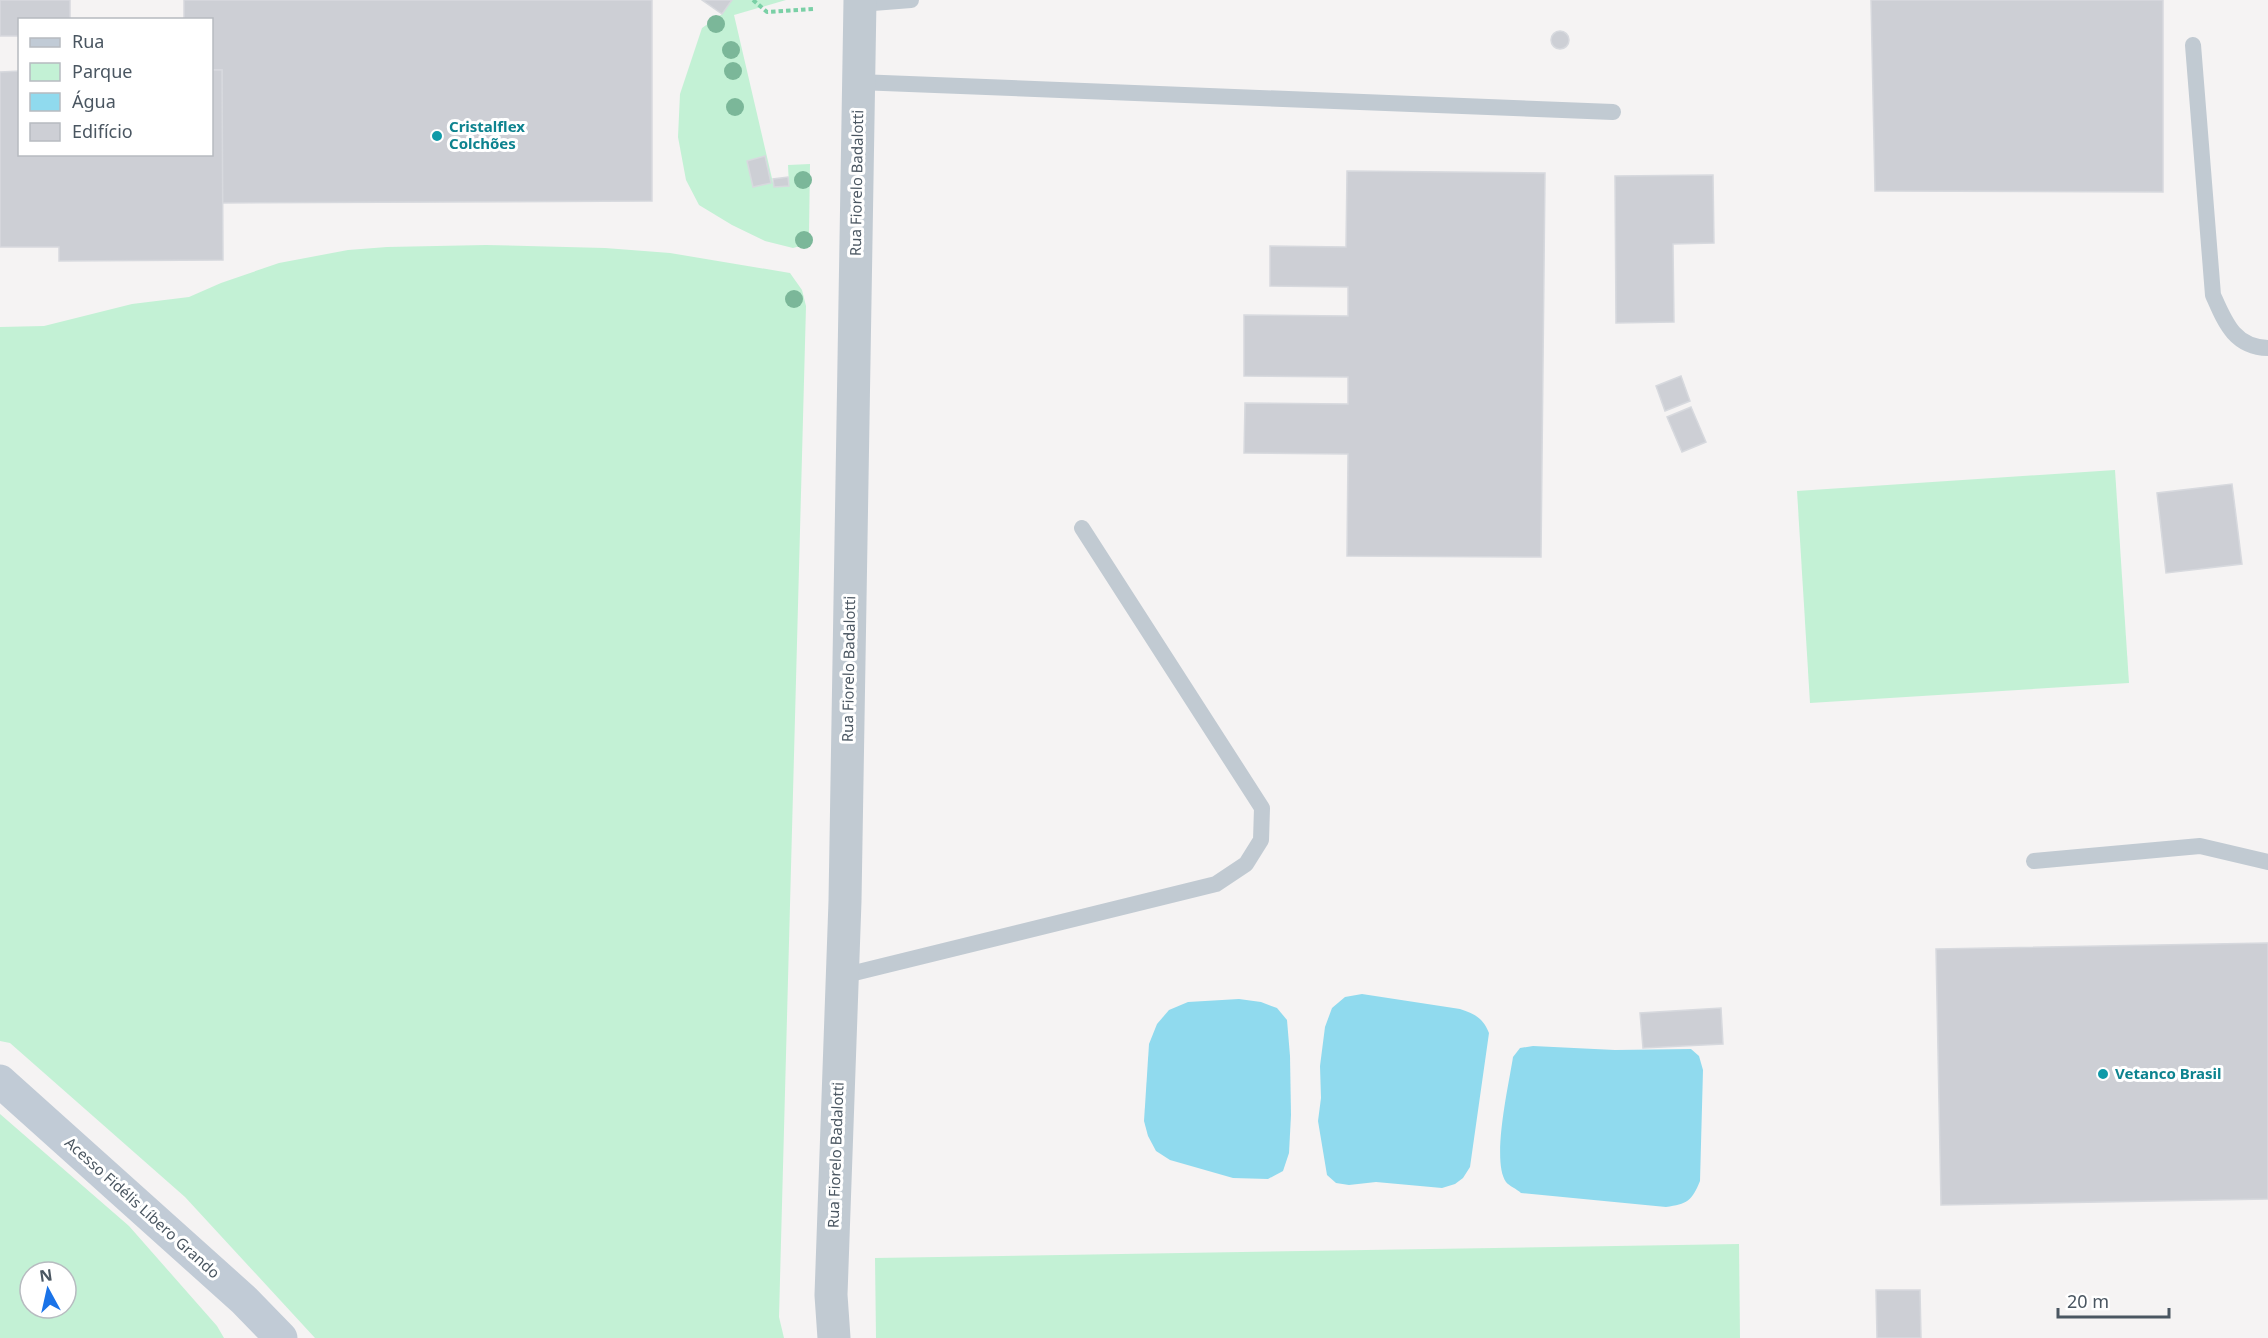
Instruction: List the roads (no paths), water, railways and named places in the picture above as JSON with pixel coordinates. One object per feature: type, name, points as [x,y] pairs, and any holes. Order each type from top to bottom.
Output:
[{"type":"street","name":"Rua Fiorelo Badalotti","points":[[834,1338],[831,1295],[842,976],[860,2]]},
{"type":"street","name":"Acesso Fidélis Líbero Grando","points":[[0,1081],[236,1293],[280,1338]]},
{"type":"lane","points":[[860,2],[911,0]]},
{"type":"lane","points":[[2193,45],[2213,295],[2228,329],[2255,347],[2268,348]]},
{"type":"lane","points":[[858,82],[1613,112]]},
{"type":"lane","points":[[842,976],[1216,884],[1246,864],[1261,840],[1262,808],[1082,528]]},
{"type":"lane","points":[[2034,861],[2200,846],[2268,862]]},
{"type":"water","points":[[1362,994],[1460,1009],[1478,1017],[1487,1028],[1489,1033],[1470,1167],[1463,1178],[1455,1184],[1442,1188],[1376,1182],[1349,1185],[1336,1183],[1327,1175],[1318,1121],[1321,1098],[1320,1066],[1325,1027],[1332,1008],[1345,997]]},
{"type":"water","points":[[1239,999],[1261,1002],[1277,1008],[1287,1020],[1291,1115],[1289,1153],[1283,1171],[1268,1179],[1233,1178],[1170,1160],[1156,1151],[1148,1136],[1144,1121],[1149,1044],[1157,1024],[1169,1010],[1188,1002]]},
{"type":"water","points":[[1533,1046],[1615,1050],[1691,1049],[1699,1056],[1703,1070],[1700,1181],[1691,1197],[1684,1203],[1666,1207],[1521,1193],[1507,1183],[1502,1172],[1500,1157],[1505,1103],[1513,1057],[1520,1048]]},
{"type":"place","name":"Cristalflex Colchões","points":[[437,136]]},
{"type":"place","name":"Vetanco Brasil","points":[[2103,1074]]}]
